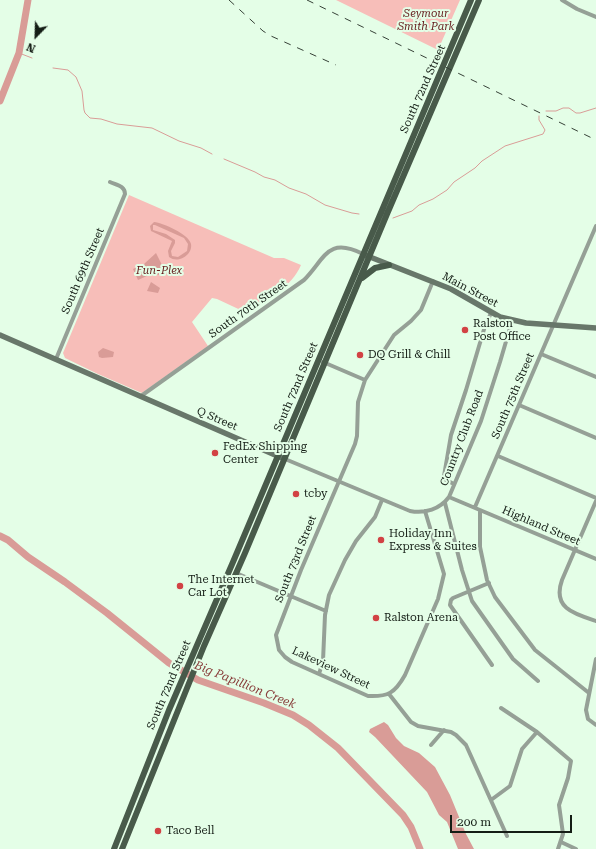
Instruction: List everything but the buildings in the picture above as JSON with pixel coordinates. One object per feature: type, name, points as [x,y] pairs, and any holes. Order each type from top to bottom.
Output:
[{"type":"main road","name":"South 72nd Street","points":[[114,849],[192,655],[471,0]]},
{"type":"main road","name":"South 72nd Street","points":[[122,849],[199,659],[479,0]]},
{"type":"main road","name":"Main Street","points":[[363,254],[459,292],[491,313],[512,320],[526,323],[596,328]]},
{"type":"main road","points":[[360,279],[375,268],[390,265]]},
{"type":"main road","name":"Q Street","points":[[0,335],[285,459]]},
{"type":"main road","points":[[236,572],[235,568],[244,546],[243,537]]},
{"type":"street","points":[[562,0],[577,9],[596,17]]},
{"type":"street","name":"South 69th Street","points":[[56,359],[125,194],[122,187],[110,182]]},
{"type":"street","name":"South 75th Street","points":[[475,507],[596,226]]},
{"type":"street","name":"South 70th Street","points":[[141,396],[304,280],[324,254],[330,250],[341,247],[363,254]]},
{"type":"street","name":"South 73rd Street","points":[[277,644],[276,636],[291,596],[355,444],[357,436],[358,402],[365,380],[394,336],[421,310],[433,281]]},
{"type":"street","points":[[454,484],[446,480],[444,476],[448,445],[485,326],[491,313]]},
{"type":"street","name":"Country Club Road","points":[[480,510],[449,497],[481,421],[512,320]]},
{"type":"street","points":[[541,354],[596,377]]},
{"type":"street","points":[[318,360],[365,380]]},
{"type":"street","points":[[520,405],[596,438]]},
{"type":"street","points":[[498,456],[596,500],[559,587],[559,596],[563,605],[572,612],[596,621]]},
{"type":"street","name":"Q Street","points":[[285,459],[410,511],[425,511],[440,506],[449,497]]},
{"type":"street","points":[[319,674],[323,661],[323,637],[329,595],[345,560],[356,541],[375,517],[382,500]]},
{"type":"street","points":[[444,503],[468,591],[476,608],[513,659],[538,681]]},
{"type":"street","points":[[480,510],[480,547],[489,583],[496,597],[535,650],[589,693]]},
{"type":"street","name":"Highland Street","points":[[480,510],[596,559]]},
{"type":"street","points":[[425,511],[444,574],[443,583],[405,675],[398,687],[389,694],[412,722],[418,726],[444,730],[456,734],[466,744],[507,836]]},
{"type":"street","points":[[236,572],[326,611]]},
{"type":"street","points":[[489,583],[453,598],[450,605],[492,665]]},
{"type":"street","name":"Lakeview Street","points":[[277,644],[279,650],[292,662],[368,696],[389,694]]},
{"type":"street","points":[[596,660],[586,713],[588,719],[596,725]]},
{"type":"street","points":[[501,708],[537,732],[571,761],[568,778],[559,805],[563,834],[558,849]]},
{"type":"street","points":[[431,745],[444,730]]},
{"type":"street","points":[[491,800],[510,786],[522,749],[537,732]]},
{"type":"street","points":[[561,842],[576,849]]},
{"type":"green space","name":"Seymour Smith Park","points":[[336,0],[460,0],[438,50]]},
{"type":"green space","name":"Fun-Plex","points":[[129,195],[274,258],[284,258],[301,265],[297,273],[285,286],[247,313],[212,298],[192,322],[208,346],[142,393],[65,358],[63,353]]},
{"type":"shaded area","points":[[154,222],[158,223],[186,236],[191,244],[190,252],[180,259],[173,259],[169,257],[168,251],[172,241],[151,231],[150,226]],"holes":[[[153,225],[184,238],[188,244],[187,251],[178,257],[172,256],[171,251],[175,240],[166,234],[153,230]]]},
{"type":"shaded area","points":[[156,253],[165,275],[149,275],[138,280],[133,269],[144,264]]},
{"type":"shaded area","points":[[151,282],[160,288],[158,293],[147,291]]},
{"type":"shaded area","points":[[103,348],[114,352],[113,357],[99,357],[98,352]]},
{"type":"shaded area","points":[[384,722],[404,746],[419,753],[435,767],[450,795],[466,834],[474,849],[458,849],[447,822],[439,815],[427,792],[369,732],[370,729]]},
{"type":"waterway","name":"Big Papillion Creek","points":[[0,101],[19,53],[28,0]]},
{"type":"waterway","points":[[19,53],[32,58]]},
{"type":"waterway","points":[[53,68],[68,70],[76,77],[82,91],[85,113],[90,118],[101,119],[117,124],[152,128],[212,154]]},
{"type":"waterway","points":[[546,111],[556,111],[563,108],[569,108],[576,113],[580,113],[596,108]]},
{"type":"waterway","points":[[393,218],[412,211],[419,205],[433,199],[447,190],[454,182],[475,168],[482,161],[505,146],[543,134],[545,130],[539,120],[539,116]]},
{"type":"waterway","points":[[224,159],[306,194],[325,205],[359,214]]},
{"type":"waterway","name":"Big Papillion Creek","points":[[0,536],[8,540],[28,557],[107,613],[169,663],[198,680],[264,703],[293,715],[309,725],[338,748],[403,815],[411,827],[420,849]]},
{"type":"railway","points":[[229,0],[263,31],[271,36],[336,65]]},
{"type":"railway","points":[[307,0],[596,140]]},
{"type":"place","name":"Ralston Post Office","points":[[465,330]]},
{"type":"place","name":"DQ Grill & Chill","points":[[360,355]]},
{"type":"place","name":"FedEx Shipping Center","points":[[215,453]]},
{"type":"place","name":"tcby","points":[[296,494]]},
{"type":"place","name":"Holiday Inn Express & Suites","points":[[381,540]]},
{"type":"place","name":"The Internet Car Lot","points":[[180,586]]},
{"type":"place","name":"Ralston Arena","points":[[376,618]]},
{"type":"place","name":"Taco Bell","points":[[158,831]]}]
